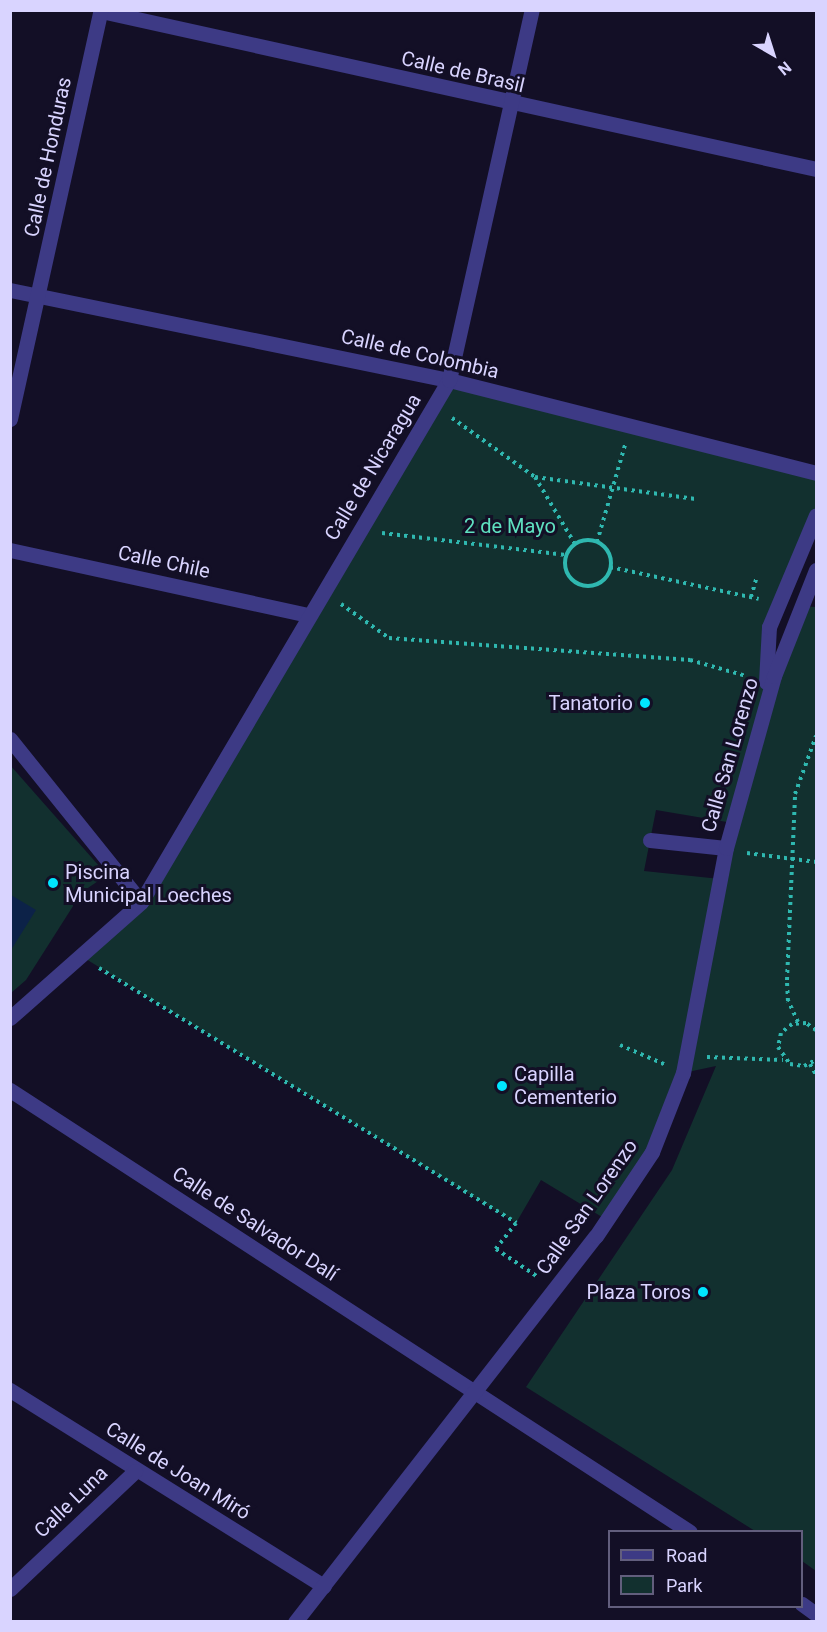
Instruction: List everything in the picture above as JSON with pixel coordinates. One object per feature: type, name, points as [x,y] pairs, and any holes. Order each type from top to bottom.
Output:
[{"type":"street","name":"Calle de Nicaragua","points":[[10,1018],[141,902],[308,615],[449,380],[532,10]]},
{"type":"street","name":"Calle de Brasil","points":[[101,11],[511,105],[816,169]]},
{"type":"street","name":"Calle de Honduras","points":[[10,419],[101,11]]},
{"type":"street","name":"Calle de Colombia","points":[[10,290],[449,380],[816,473]]},
{"type":"street","points":[[770,679],[769,627],[777,603],[816,515]]},
{"type":"street","name":"Calle Chile","points":[[10,550],[308,615]]},
{"type":"street","name":"Calle San Lorenzo","points":[[295,1622],[556,1288],[652,1152],[683,1073],[726,848],[765,707],[770,679],[816,570]]},
{"type":"street","points":[[10,739],[141,902]]},
{"type":"street","points":[[650,840],[726,848]]},
{"type":"street","name":"Calle de Salvador Dalí","points":[[10,1090],[687,1530]]},
{"type":"street","name":"Calle de Joan Miró","points":[[10,1389],[135,1471],[324,1586]]},
{"type":"street","name":"Calle Luna","points":[[10,1589],[135,1471]]},
{"type":"street","points":[[803,1605],[816,1614]]},
{"type":"path","points":[[435,405],[535,477],[575,543]]},
{"type":"path","points":[[597,542],[631,426]]},
{"type":"path","points":[[535,477],[695,499]]},
{"type":"path","points":[[359,530],[566,555]]},
{"type":"path","points":[[597,542],[608,553],[610,567],[603,580],[582,584],[566,570],[566,555],[575,543],[597,542]]},
{"type":"path","points":[[610,567],[777,603]]},
{"type":"path","points":[[751,597],[756,579]]},
{"type":"path","points":[[324,590],[389,638],[690,660],[770,679]]},
{"type":"path","points":[[816,736],[795,794],[788,1000],[798,1022],[816,1030]]},
{"type":"path","points":[[726,848],[794,863],[816,862]]},
{"type":"path","points":[[81,956],[516,1223],[496,1249],[556,1288]]},
{"type":"path","points":[[784,1060],[778,1047],[781,1033],[798,1022]]},
{"type":"path","points":[[620,1046],[683,1073]]},
{"type":"path","points":[[687,1054],[744,1062],[784,1060],[810,1064],[816,1059]]},
{"type":"path","points":[[810,1064],[816,1075]]},
{"type":"green space","name":"2 de Mayo","points":[[449,380],[816,473],[816,515],[772,617],[765,703],[800,606],[816,607],[816,1571],[803,1562],[803,1530],[753,1530],[526,1387],[672,1170],[716,1066],[683,1073],[652,1152],[607,1220],[541,1180],[516,1223],[81,956],[141,902]],"holes":[[[656,810],[733,823],[720,879],[644,871]]]},
{"type":"green space","name":"Piscina Municipal Loeches","points":[[10,765],[107,875],[82,892],[26,980],[11,993]]},
{"type":"water","points":[[11,895],[36,910],[11,950]]},
{"type":"place","name":"Tanatorio","points":[[645,703]]},
{"type":"place","name":"Piscina Municipal Loeches","points":[[53,883]]},
{"type":"place","name":"Capilla Cementerio","points":[[502,1086]]},
{"type":"place","name":"Plaza Toros","points":[[703,1292]]}]
